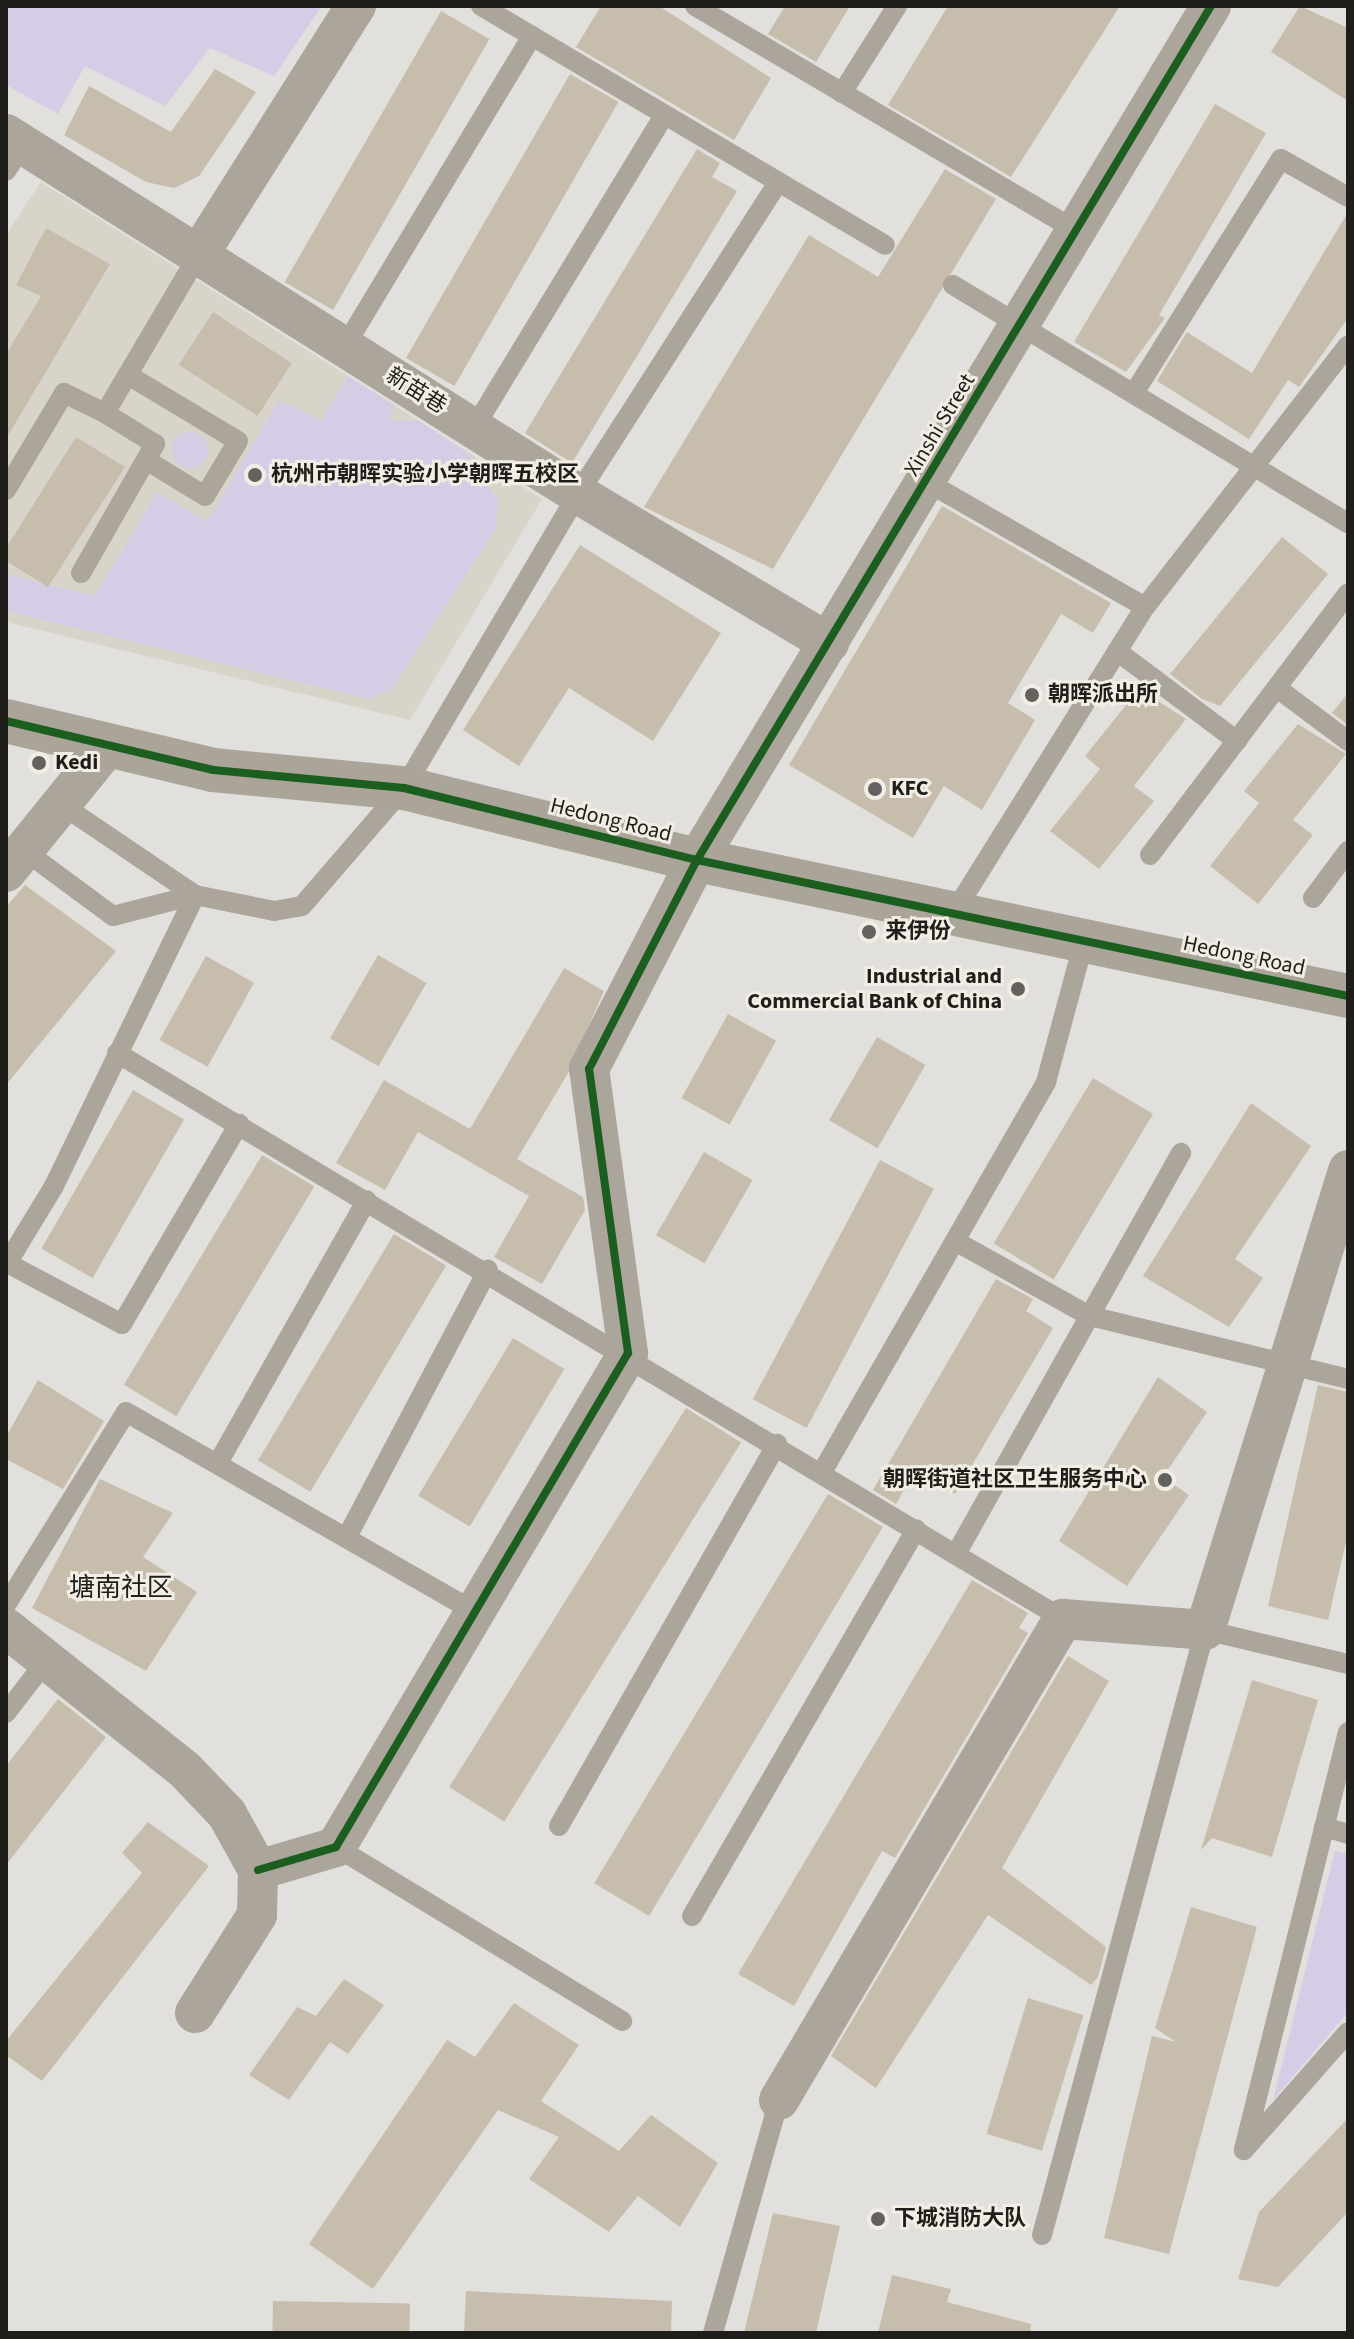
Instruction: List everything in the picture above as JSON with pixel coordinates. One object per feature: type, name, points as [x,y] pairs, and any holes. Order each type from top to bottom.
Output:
[{"type":"main road","name":"Hedong Road","points":[[6,721],[213,770],[404,788],[697,860],[1348,996]]},
{"type":"street","points":[[199,254],[356,6]]},
{"type":"street","name":"Xinshi Street","points":[[628,1353],[589,1069],[697,860],[1078,232],[1211,6]]},
{"type":"street","name":"新苗巷","points":[[12,149],[199,254],[578,494],[829,643]]},
{"type":"street","points":[[15,862],[65,807],[109,745]]},
{"type":"street","points":[[779,2100],[1063,1619],[1205,1630],[1348,1170]]},
{"type":"street","points":[[258,1870],[336,1847],[628,1353]]},
{"type":"street","points":[[6,1628],[185,1770],[227,1814],[258,1870],[257,1915],[195,2013]]},
{"type":"lane","points":[[481,6],[885,245]]},
{"type":"lane","points":[[695,6],[728,14],[842,93],[1078,232]]},
{"type":"lane","points":[[842,93],[897,6]]},
{"type":"lane","points":[[345,346],[532,36]]},
{"type":"lane","points":[[474,428],[664,115]]},
{"type":"lane","points":[[1134,393],[1281,159],[1348,197]]},
{"type":"lane","points":[[65,807],[195,895],[274,911],[302,906],[404,788],[578,494],[778,182]]},
{"type":"lane","points":[[105,413],[199,254]]},
{"type":"lane","points":[[953,285],[1348,523]]},
{"type":"lane","points":[[953,914],[1145,607],[1348,345]]},
{"type":"lane","points":[[128,375],[238,441],[205,496],[146,460]]},
{"type":"lane","points":[[6,490],[64,393],[105,413],[155,444],[81,573]]},
{"type":"lane","points":[[927,482],[1145,607]]},
{"type":"lane","points":[[1150,855],[1348,593]]},
{"type":"lane","points":[[1117,651],[1237,741]]},
{"type":"lane","points":[[1277,688],[1348,741]]},
{"type":"lane","points":[[1313,898],[1348,851]]},
{"type":"lane","points":[[15,862],[113,916],[195,895]]},
{"type":"lane","points":[[195,895],[54,1186],[6,1264],[122,1324],[239,1124]]},
{"type":"lane","points":[[822,1472],[1046,1082],[1084,941]]},
{"type":"lane","points":[[117,1053],[628,1353],[1063,1619]]},
{"type":"lane","points":[[956,1554],[1181,1153]]},
{"type":"lane","points":[[218,1463],[367,1200]]},
{"type":"lane","points":[[955,1241],[1090,1316],[1286,1368],[1348,1379]]},
{"type":"lane","points":[[348,1535],[488,1270]]},
{"type":"lane","points":[[6,1605],[126,1412],[348,1535],[475,1612]]},
{"type":"lane","points":[[559,1826],[777,1444]]},
{"type":"lane","points":[[692,1916],[916,1529]]},
{"type":"lane","points":[[1042,2235],[1205,1630],[1348,1664]]},
{"type":"lane","points":[[6,1713],[47,1660]]},
{"type":"lane","points":[[1348,1732],[1244,2150],[1348,2032]]},
{"type":"lane","points":[[1324,1827],[1348,1834]]},
{"type":"lane","points":[[336,1847],[622,2021]]},
{"type":"lane","points":[[713,2333],[779,2100]]},
{"type":"shaded area","points":[[6,6],[322,6],[274,76],[210,48],[165,106],[85,66],[58,114],[6,85]]},
{"type":"shaded area","name":"杭州市朝晖实验小学朝晖五校区","points":[[41,182],[542,499],[410,720],[6,622],[6,235]]},
{"type":"shaded area","points":[[348,376],[394,405],[390,420],[419,421],[465,451],[498,500],[496,528],[391,690],[370,699],[6,611],[6,574],[94,596],[158,492],[207,522],[279,400],[321,421]]},
{"type":"shaded area","points":[[190,432],[203,437],[208,450],[203,463],[190,468],[177,463],[172,450],[177,437]]},
{"type":"shaded area","points":[[1335,1851],[1348,1854],[1348,2012],[1273,2100]]},
{"type":"building","points":[[601,6],[659,6],[771,78],[734,140],[576,47]]},
{"type":"building","points":[[785,6],[850,6],[816,62],[768,34]]},
{"type":"building","points":[[948,6],[1120,6],[1011,177],[888,105]]},
{"type":"building","points":[[1300,6],[1348,28],[1348,101],[1271,52]]},
{"type":"building","points":[[441,11],[489,39],[333,310],[284,282]]},
{"type":"building","points":[[215,69],[256,92],[199,176],[174,188],[146,182],[64,135],[89,86],[171,132]]},
{"type":"building","points":[[570,74],[618,102],[454,386],[406,358]]},
{"type":"building","points":[[1215,104],[1266,133],[1159,315],[1165,318],[1126,372],[1074,342]]},
{"type":"building","points":[[697,149],[720,163],[712,177],[737,191],[572,463],[525,433]]},
{"type":"building","points":[[945,169],[996,199],[773,569],[644,507],[809,235],[878,277]]},
{"type":"building","points":[[1348,212],[1348,318],[1299,387],[1288,380],[1249,439],[1157,381],[1187,332],[1252,373]]},
{"type":"building","points":[[46,228],[110,264],[6,439],[6,354],[41,296],[16,285]]},
{"type":"building","points":[[213,312],[292,363],[258,416],[179,365]]},
{"type":"building","points":[[76,437],[125,467],[48,587],[6,561],[6,548]]},
{"type":"building","points":[[942,506],[1111,603],[1093,633],[1061,614],[1008,703],[1035,720],[982,810],[944,786],[913,838],[789,765]]},
{"type":"building","points":[[1282,537],[1328,574],[1220,706],[1202,699],[1170,674]]},
{"type":"building","points":[[580,545],[721,633],[653,741],[569,688],[519,766],[463,730]]},
{"type":"building","points":[[1139,689],[1186,719],[1134,786],[1154,801],[1099,869],[1050,831],[1100,769],[1085,756]]},
{"type":"building","points":[[1348,693],[1348,725],[1332,713]]},
{"type":"building","points":[[1298,724],[1346,754],[1293,820],[1313,835],[1258,904],[1210,866],[1259,803],[1244,791]]},
{"type":"building","points":[[25,885],[116,951],[6,1085],[6,907]]},
{"type":"building","points":[[378,955],[426,983],[378,1066],[330,1038]]},
{"type":"building","points":[[206,956],[254,983],[208,1067],[159,1040]]},
{"type":"building","points":[[564,968],[604,991],[567,1075],[517,1159],[583,1197],[585,1210],[542,1284],[494,1257],[529,1196],[418,1132],[385,1190],[336,1163],[384,1080],[470,1129]]},
{"type":"building","points":[[728,1014],[776,1041],[730,1125],[681,1098]]},
{"type":"building","points":[[877,1037],[925,1065],[877,1148],[829,1120]]},
{"type":"building","points":[[1093,1078],[1153,1114],[1054,1279],[994,1243]]},
{"type":"building","points":[[133,1090],[184,1120],[93,1278],[42,1248]]},
{"type":"building","points":[[1251,1103],[1311,1146],[1235,1259],[1263,1278],[1229,1327],[1143,1276]]},
{"type":"building","points":[[704,1152],[752,1180],[704,1263],[656,1235]]},
{"type":"building","points":[[262,1155],[314,1186],[176,1416],[124,1385]]},
{"type":"building","points":[[880,1160],[934,1189],[807,1428],[753,1399]]},
{"type":"building","points":[[394,1234],[446,1265],[310,1492],[258,1460]]},
{"type":"building","points":[[996,1279],[1033,1299],[1026,1311],[1053,1328],[955,1494],[914,1472],[896,1504],[873,1490]]},
{"type":"building","points":[[513,1338],[564,1369],[470,1527],[418,1496]]},
{"type":"building","points":[[1158,1377],[1207,1412],[1163,1477],[1189,1495],[1127,1586],[1059,1541]]},
{"type":"building","points":[[38,1380],[104,1421],[63,1489],[6,1459],[6,1437]]},
{"type":"building","points":[[1318,1385],[1348,1392],[1348,1533],[1328,1620],[1268,1606]]},
{"type":"building","points":[[686,1408],[741,1442],[504,1822],[449,1787]]},
{"type":"building","points":[[100,1479],[173,1513],[143,1557],[197,1592],[146,1671],[32,1608]]},
{"type":"building","points":[[828,1494],[883,1527],[649,1916],[594,1883]]},
{"type":"building","points":[[972,1580],[1028,1613],[1019,1628],[1028,1633],[895,1858],[882,1851],[794,2006],[738,1974]]},
{"type":"building","points":[[1068,1656],[1109,1681],[1002,1868],[1106,1947],[1098,1977],[1091,1985],[988,1915],[876,2088],[831,2056]]},
{"type":"building","points":[[1252,1680],[1318,1700],[1272,1857],[1212,1838],[1201,1850]]},
{"type":"building","points":[[58,1699],[106,1737],[6,1865],[6,1766]]},
{"type":"building","points":[[148,1822],[209,1866],[42,2081],[6,2055],[6,2041],[142,1873],[122,1853]]},
{"type":"building","points":[[1191,1907],[1257,1927],[1169,2254],[1104,2238],[1152,2036],[1176,2042],[1155,2028]]},
{"type":"building","points":[[344,1979],[384,2005],[348,2054],[330,2042],[289,2100],[249,2075],[297,2007],[316,2016]]},
{"type":"building","points":[[1028,1998],[1083,2015],[1042,2151],[986,2134]]},
{"type":"building","points":[[514,2003],[579,2045],[541,2101],[619,2151],[651,2115],[718,2163],[680,2227],[638,2196],[609,2232],[529,2179],[559,2137],[498,2110],[373,2289],[309,2244],[447,2040],[475,2057]]},
{"type":"building","points":[[1348,2118],[1348,2212],[1278,2287],[1238,2279],[1259,2212]]},
{"type":"building","points":[[773,2213],[840,2226],[816,2333],[744,2333]]},
{"type":"building","points":[[892,2275],[951,2289],[947,2302],[1031,2324],[1030,2333],[878,2333]]},
{"type":"building","points":[[466,2291],[672,2301],[671,2333],[464,2333]]},
{"type":"building","points":[[273,2301],[410,2303],[409,2333],[272,2333]]},
{"type":"cycle path","points":[[258,1870],[336,1847],[628,1353],[589,1069],[697,860],[1211,6]]},
{"type":"cycle path","points":[[6,721],[213,770],[404,788],[697,860],[1348,996]]},
{"type":"place","name":"杭州市朝晖实验小学朝晖五校区","points":[[255,475]]},
{"type":"place","name":"朝晖派出所","points":[[1032,695]]},
{"type":"place","name":"Kedi","points":[[39,763]]},
{"type":"place","name":"KFC","points":[[875,789]]},
{"type":"place","name":"来伊份","points":[[869,932]]},
{"type":"place","name":"Industrial and Commercial Bank of China","points":[[1018,989]]},
{"type":"place","name":"朝晖街道社区卫生服务中心","points":[[1165,1480]]},
{"type":"place","name":"下城消防大队","points":[[878,2219]]},
{"type":"district","name":"塘南社区","points":[[121,1588]]}]
